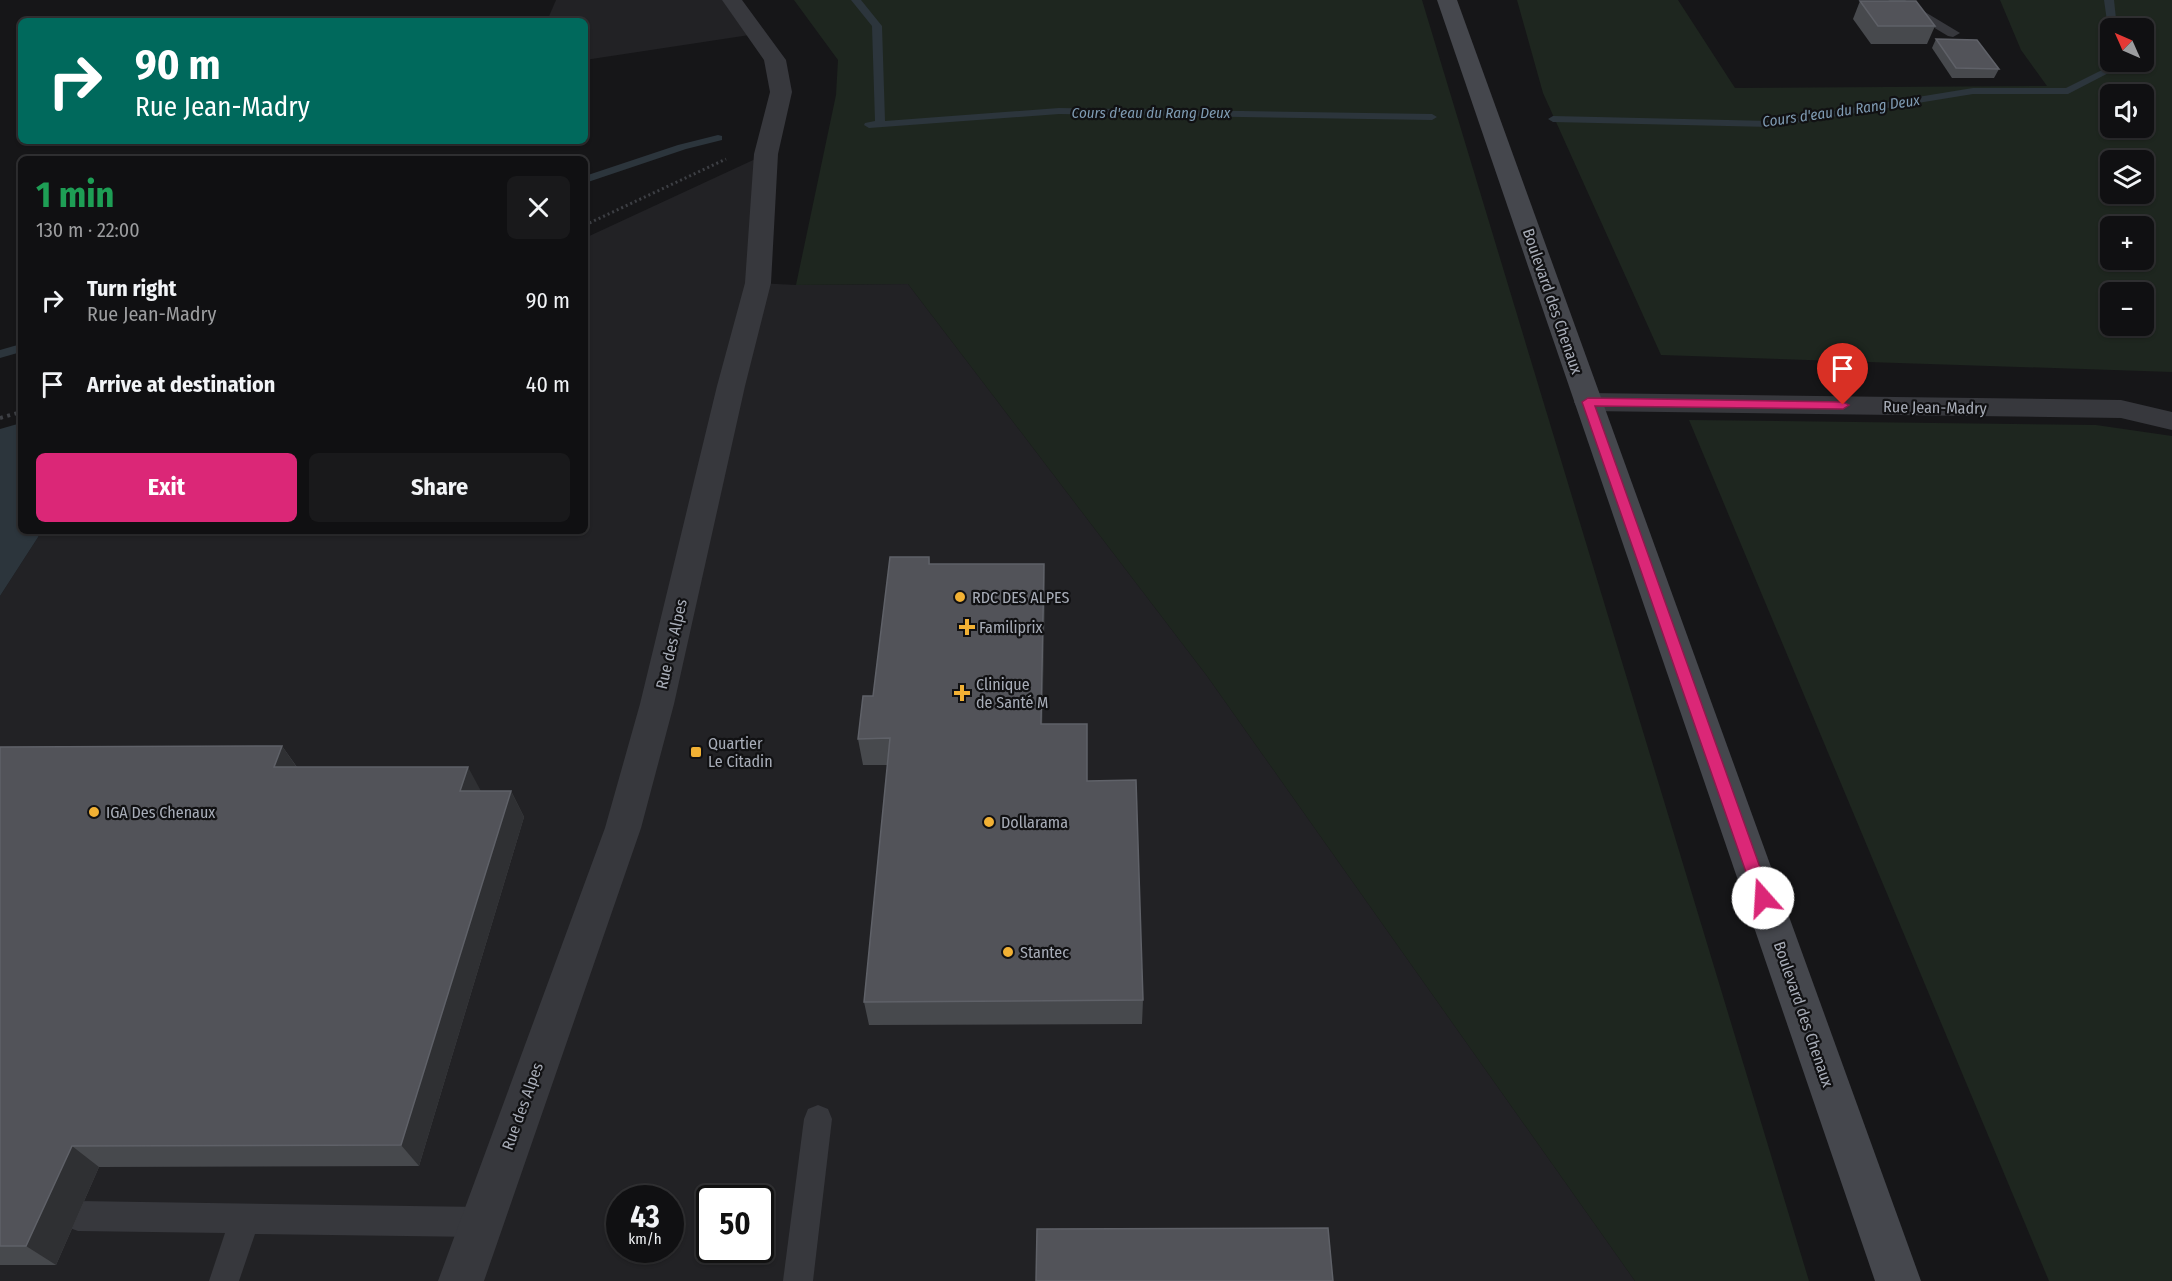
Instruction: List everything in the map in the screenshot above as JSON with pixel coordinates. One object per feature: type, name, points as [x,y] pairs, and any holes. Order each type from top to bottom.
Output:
[{"type":"main road","name":"Boulevard des Chenaux","points":[[1448,0],[1898,1281]]},
{"type":"street","name":"Rue des Alpes","points":[[461,1281],[480,1222],[623,828],[657,704],[758,283],[766,154],[781,92],[775,60],[732,0]]},
{"type":"street","name":"Rue Jean-Madry","points":[[1588,402],[2121,409],[2172,421]]},
{"type":"lane","points":[[1895,0],[1953,33]]},
{"type":"lane","points":[[798,1281],[818,1119]]},
{"type":"lane","points":[[78,1216],[480,1222]]},
{"type":"lane","points":[[224,1281],[246,1217]]},
{"type":"path","points":[[588,224],[770,139]]},
{"type":"path","points":[[0,418],[18,413]]},
{"type":"shaded area","points":[[556,0],[732,0],[756,34],[588,60],[588,18],[548,18]]},
{"type":"shaded area","points":[[794,0],[1422,0],[1809,1281],[1635,1281],[1207,676],[908,284],[796,285],[836,95],[838,60]]},
{"type":"shaded area","points":[[1517,0],[1678,0],[1735,88],[2047,86],[2021,50],[2000,0],[2172,0],[2172,372],[1661,355],[1543,93]]},
{"type":"shaded area","points":[[766,154],[758,283],[908,284],[1207,676],[1635,1281],[0,1281],[0,596],[40,534],[588,534],[588,237]]},
{"type":"shaded area","points":[[1689,420],[2096,425],[2172,436],[2172,1281],[2049,1281]]},
{"type":"shaded area","points":[[18,424],[18,534],[40,534],[0,596],[0,429]]},
{"type":"building","points":[[1860,1],[1916,1],[1935,26],[1878,26]]},
{"type":"building","points":[[1936,39],[1977,40],[1999,69],[1956,68]]},
{"type":"building","points":[[890,557],[929,557],[929,564],[1044,564],[1041,724],[1087,724],[1087,781],[1136,780],[1143,1000],[864,1002],[890,738],[858,739],[863,696],[873,696]]},
{"type":"building","points":[[282,746],[274,767],[468,767],[460,791],[511,791],[401,1145],[72,1146],[26,1246],[0,1246],[0,747]]},
{"type":"building","points":[[1328,1228],[1333,1281],[1036,1281],[1037,1229]]},
{"type":"waterway","points":[[856,0],[877,26],[880,124]]},
{"type":"waterway","name":"Cours d'eau du Rang Deux","points":[[2109,0],[2112,18]]},
{"type":"waterway","name":"Cours d'eau du Rang Deux","points":[[1553,119],[1771,124],[1973,91],[2068,91],[2105,72]]},
{"type":"waterway","name":"Cours d'eau du Rang Deux","points":[[869,125],[1059,111],[1432,117]]},
{"type":"waterway","name":"Cours d'eau du Rang Deux","points":[[588,179],[682,147],[718,138]]},
{"type":"waterway","name":"Cours d'eau du Rang Deux","points":[[0,354],[18,349]]},
{"type":"place","name":"RDC DES ALPES","points":[[960,597]]},
{"type":"place","name":"Familiprix","points":[[967,627]]},
{"type":"place","name":"Clinique de Santé M","points":[[962,693]]},
{"type":"place","name":"Quartier Le Citadin","points":[[696,752]]},
{"type":"place","name":"IGA Des Chenaux","points":[[94,812]]},
{"type":"place","name":"Dollarama","points":[[989,822]]},
{"type":"place","name":"Stantec","points":[[1008,952]]},
{"type":"route","points":[[1763,898],[1588,402],[1843,405]]}]
